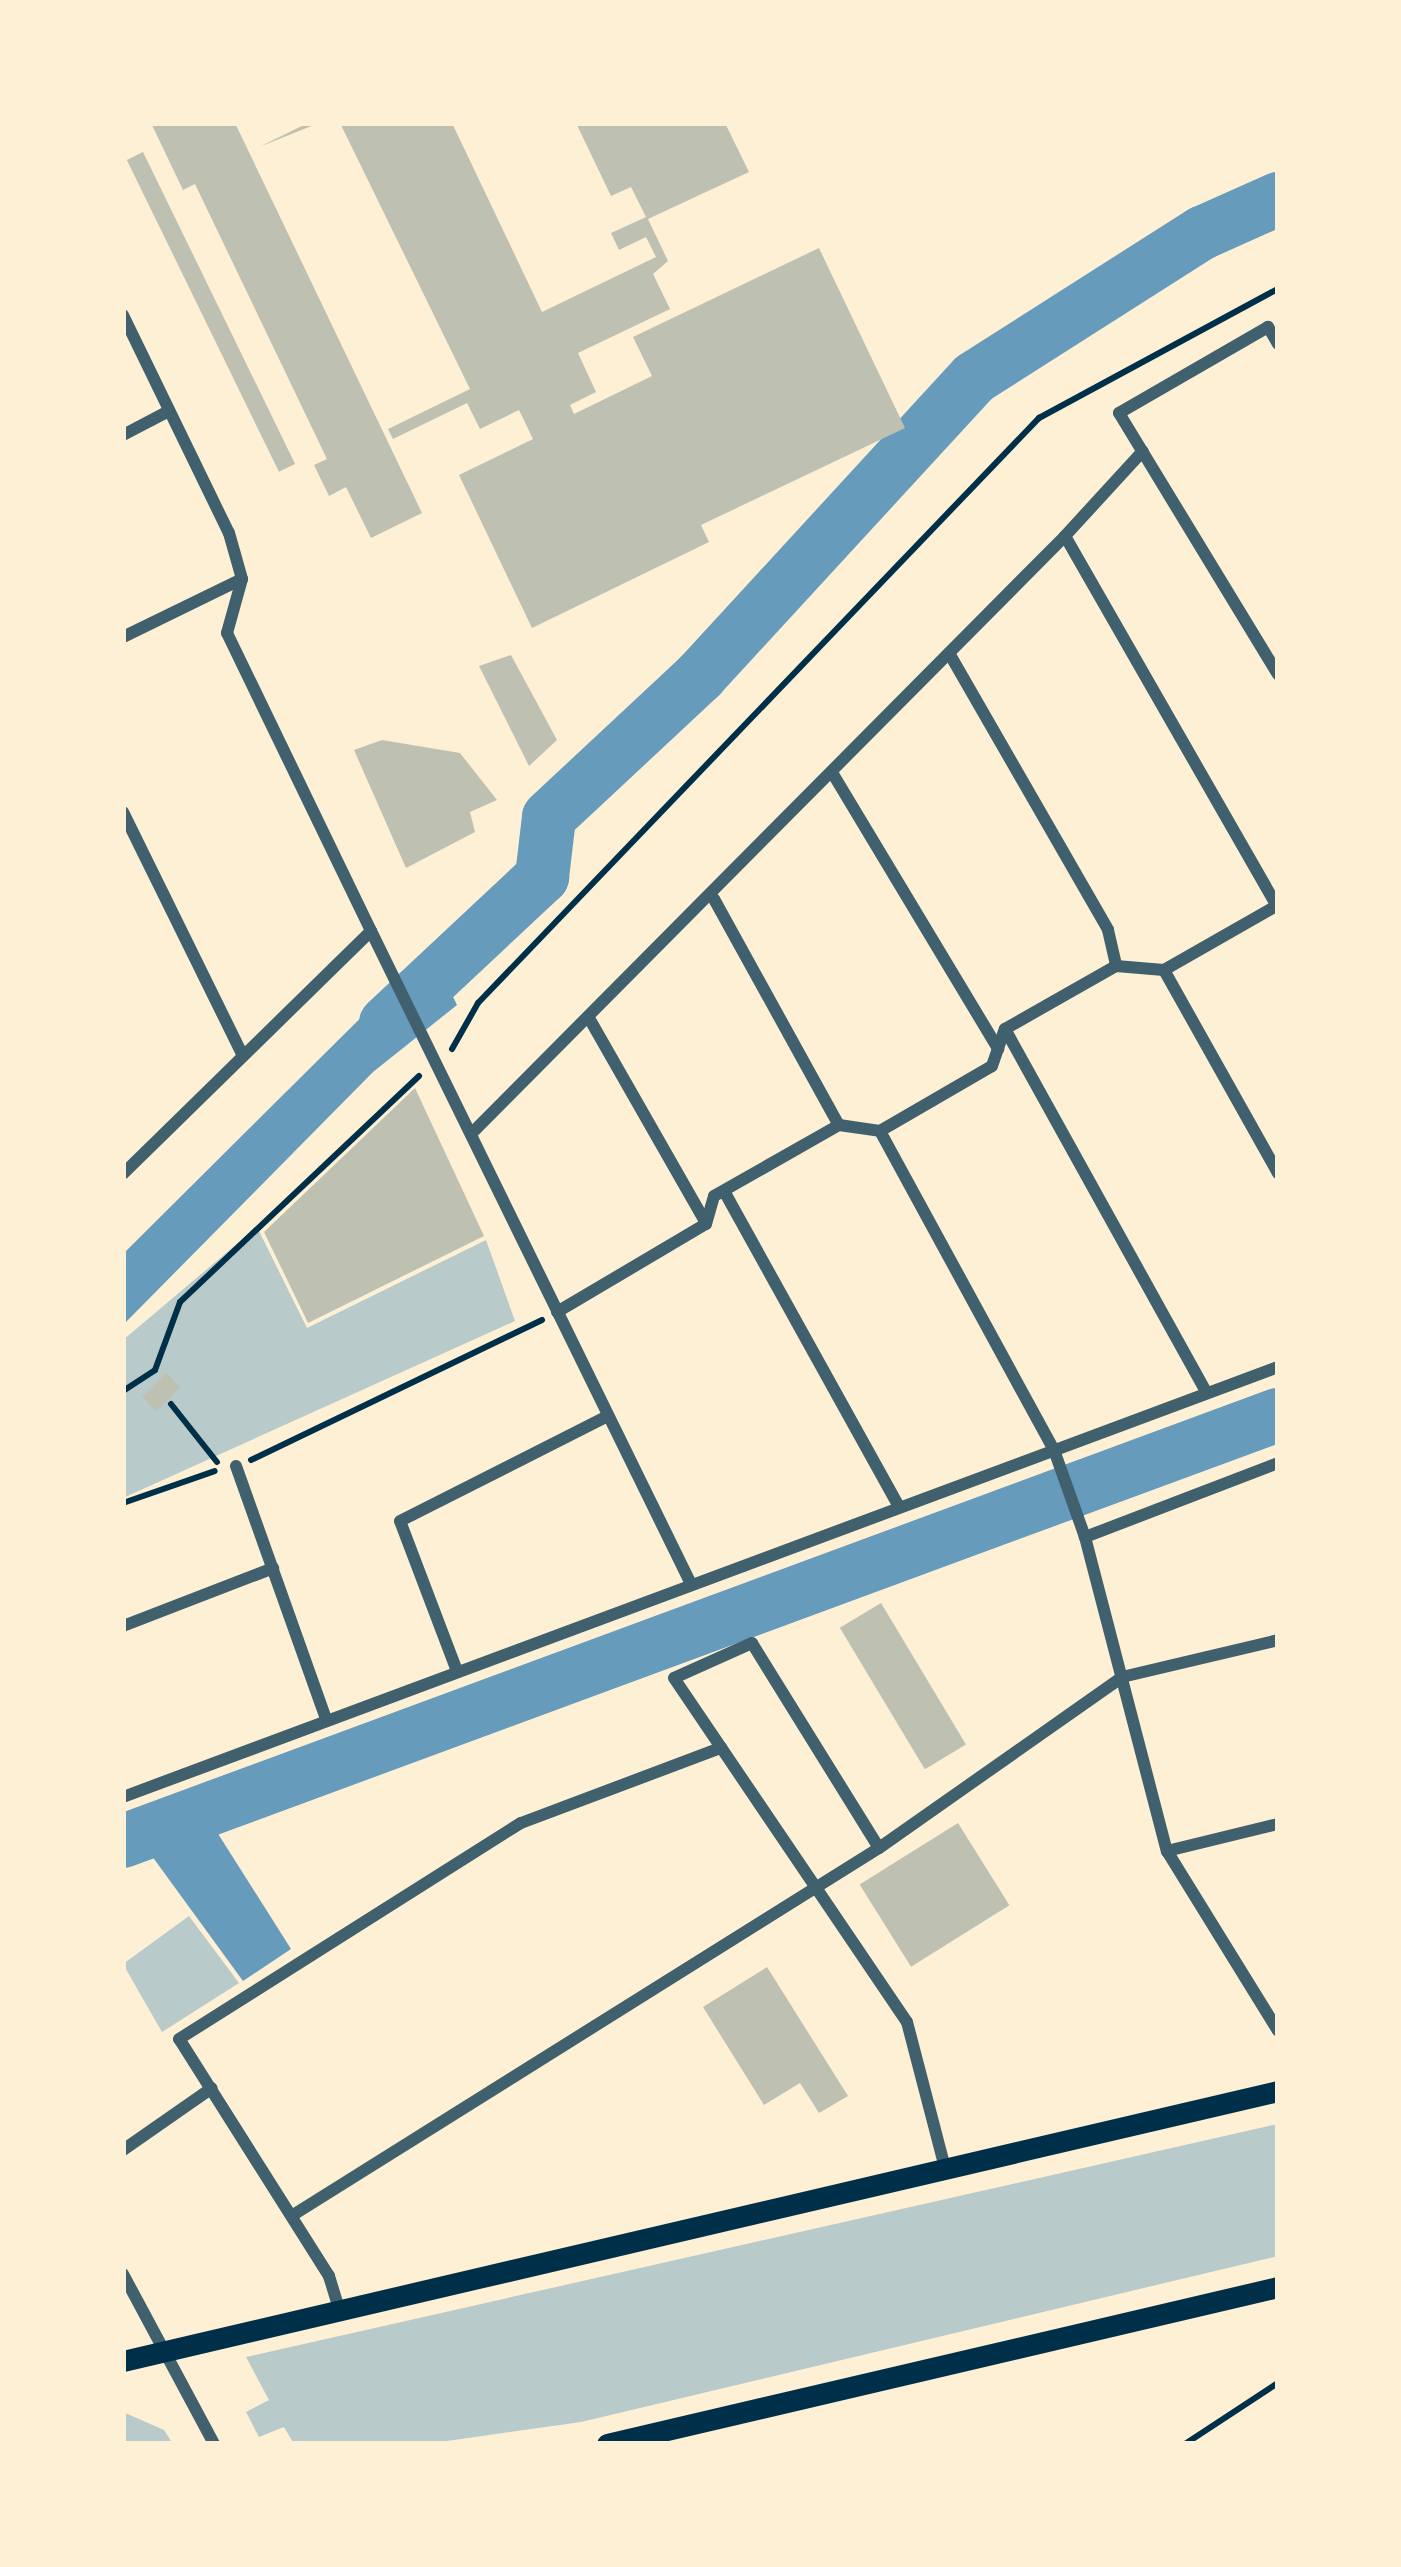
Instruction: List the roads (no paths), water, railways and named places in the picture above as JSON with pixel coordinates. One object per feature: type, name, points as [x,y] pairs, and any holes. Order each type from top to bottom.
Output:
[{"type":"main road","points":[[123,2361],[341,2313],[944,2164],[1278,2091]]},
{"type":"main road","points":[[607,2444],[1278,2287]]},
{"type":"street","points":[[123,315],[242,579],[227,632],[692,1584]]},
{"type":"street","points":[[1278,344],[1268,327],[1119,413],[1278,674]]},
{"type":"street","points":[[123,435],[169,411]]},
{"type":"street","points":[[472,1133],[715,899],[1143,451]]},
{"type":"street","points":[[557,1312],[706,1224],[724,1191],[839,1125],[880,1131],[992,1066],[1005,1029],[1117,966],[1164,970],[1277,905],[1065,536]]},
{"type":"street","points":[[123,637],[242,579]]},
{"type":"street","points":[[949,653],[1108,930],[1117,966]]},
{"type":"street","points":[[833,774],[998,1049]]},
{"type":"street","points":[[123,812],[243,1056]]},
{"type":"street","points":[[715,899],[839,1125]]},
{"type":"street","points":[[125,1166],[371,931]]},
{"type":"street","points":[[1164,970],[1278,1173]]},
{"type":"street","points":[[589,1018],[706,1224]]},
{"type":"street","points":[[1005,1029],[1207,1393]]},
{"type":"street","points":[[880,1131],[1054,1450],[1085,1537],[1167,1851],[1278,2032]]},
{"type":"street","points":[[724,1191],[899,1507]]},
{"type":"street","points":[[123,1797],[1278,1367]]},
{"type":"street","points":[[457,1671],[400,1521],[608,1415]]},
{"type":"street","points":[[1085,1537],[1278,1463]]},
{"type":"street","points":[[230,1468],[273,1568],[326,1719]]},
{"type":"street","points":[[123,1626],[273,1568]]},
{"type":"street","points":[[293,2215],[812,1882],[879,1848],[1122,1677],[1278,1640]]},
{"type":"street","points":[[879,1848],[752,1643],[674,1678],[907,2022],[944,2164]]},
{"type":"street","points":[[341,2313],[293,2215],[179,2038],[521,1823],[721,1748]]},
{"type":"street","points":[[1167,1851],[1278,1824]]},
{"type":"street","points":[[123,2150],[212,2088]]},
{"type":"street","points":[[123,2274],[214,2444]]},
{"type":"water","points":[[430,949],[457,1005],[373,1072],[123,1325],[123,1254]]},
{"type":"water","points":[[215,1829],[291,1949],[243,1981],[149,1852]]},
{"type":"waterway","points":[[386,1023],[542,877],[549,817],[700,676],[974,378],[1202,233],[1278,199]]},
{"type":"waterway","points":[[123,1841],[1278,1415]]}]
